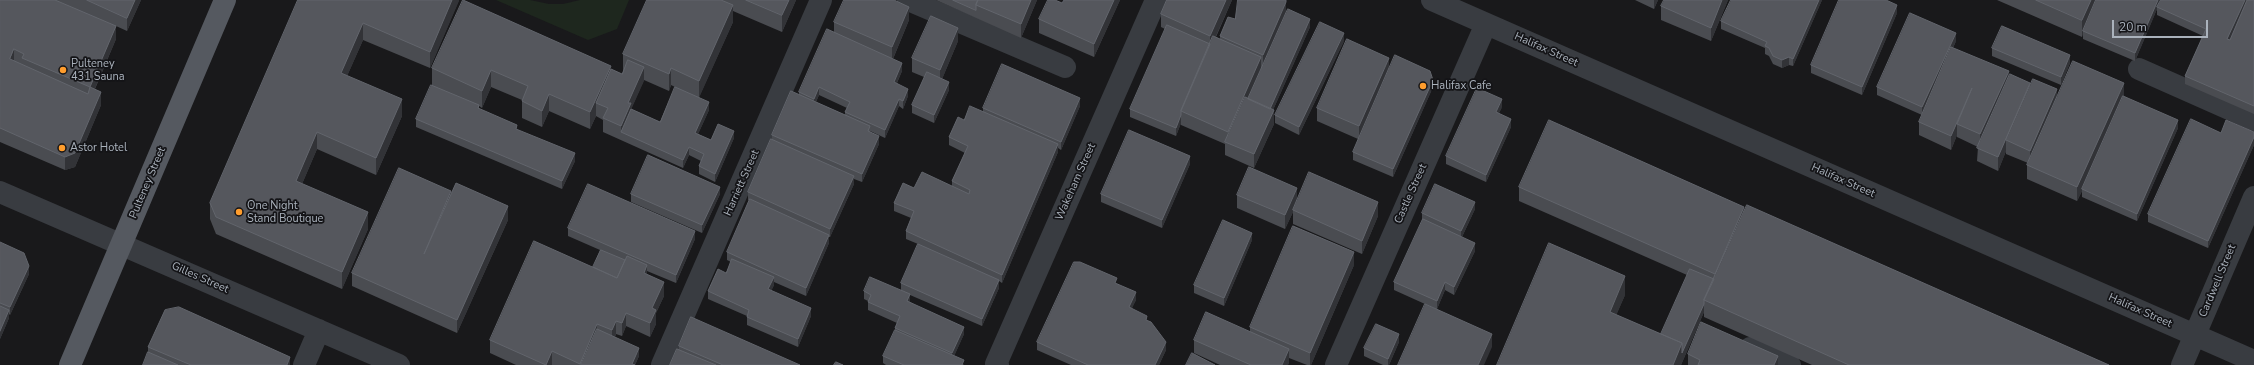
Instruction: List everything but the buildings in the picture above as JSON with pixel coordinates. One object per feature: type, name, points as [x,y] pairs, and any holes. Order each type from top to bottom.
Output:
[{"type":"main road","name":"Pulteney Street","points":[[70,365],[225,0]]},
{"type":"street","name":"Harriett Street","points":[[662,365],[822,0]]},
{"type":"street","points":[[908,0],[1065,67]]},
{"type":"street","name":"Wakeham Street","points":[[997,365],[1156,0]]},
{"type":"street","name":"Halifax Street","points":[[1432,0],[2254,361]]},
{"type":"street","name":"Castle Street","points":[[1336,365],[1486,24]]},
{"type":"street","points":[[2139,69],[2254,120]]},
{"type":"street","name":"Gilles Street","points":[[0,192],[399,365]]},
{"type":"street","name":"Cardwell Street","points":[[2182,365],[2254,197]]},
{"type":"street","points":[[304,365],[319,330]]},
{"type":"street","points":[[1729,338],[1790,365]]},
{"type":"shaded area","points":[[496,0],[530,0],[549,4],[563,4],[580,0],[629,0],[617,29],[588,40]]},
{"type":"place","name":"Pulteney 431 Sauna","points":[[63,70]]},
{"type":"place","name":"Halifax Cafe","points":[[1423,86]]},
{"type":"place","name":"Astor Hotel","points":[[62,148]]},
{"type":"place","name":"One Night Stand Boutique","points":[[239,212]]}]
